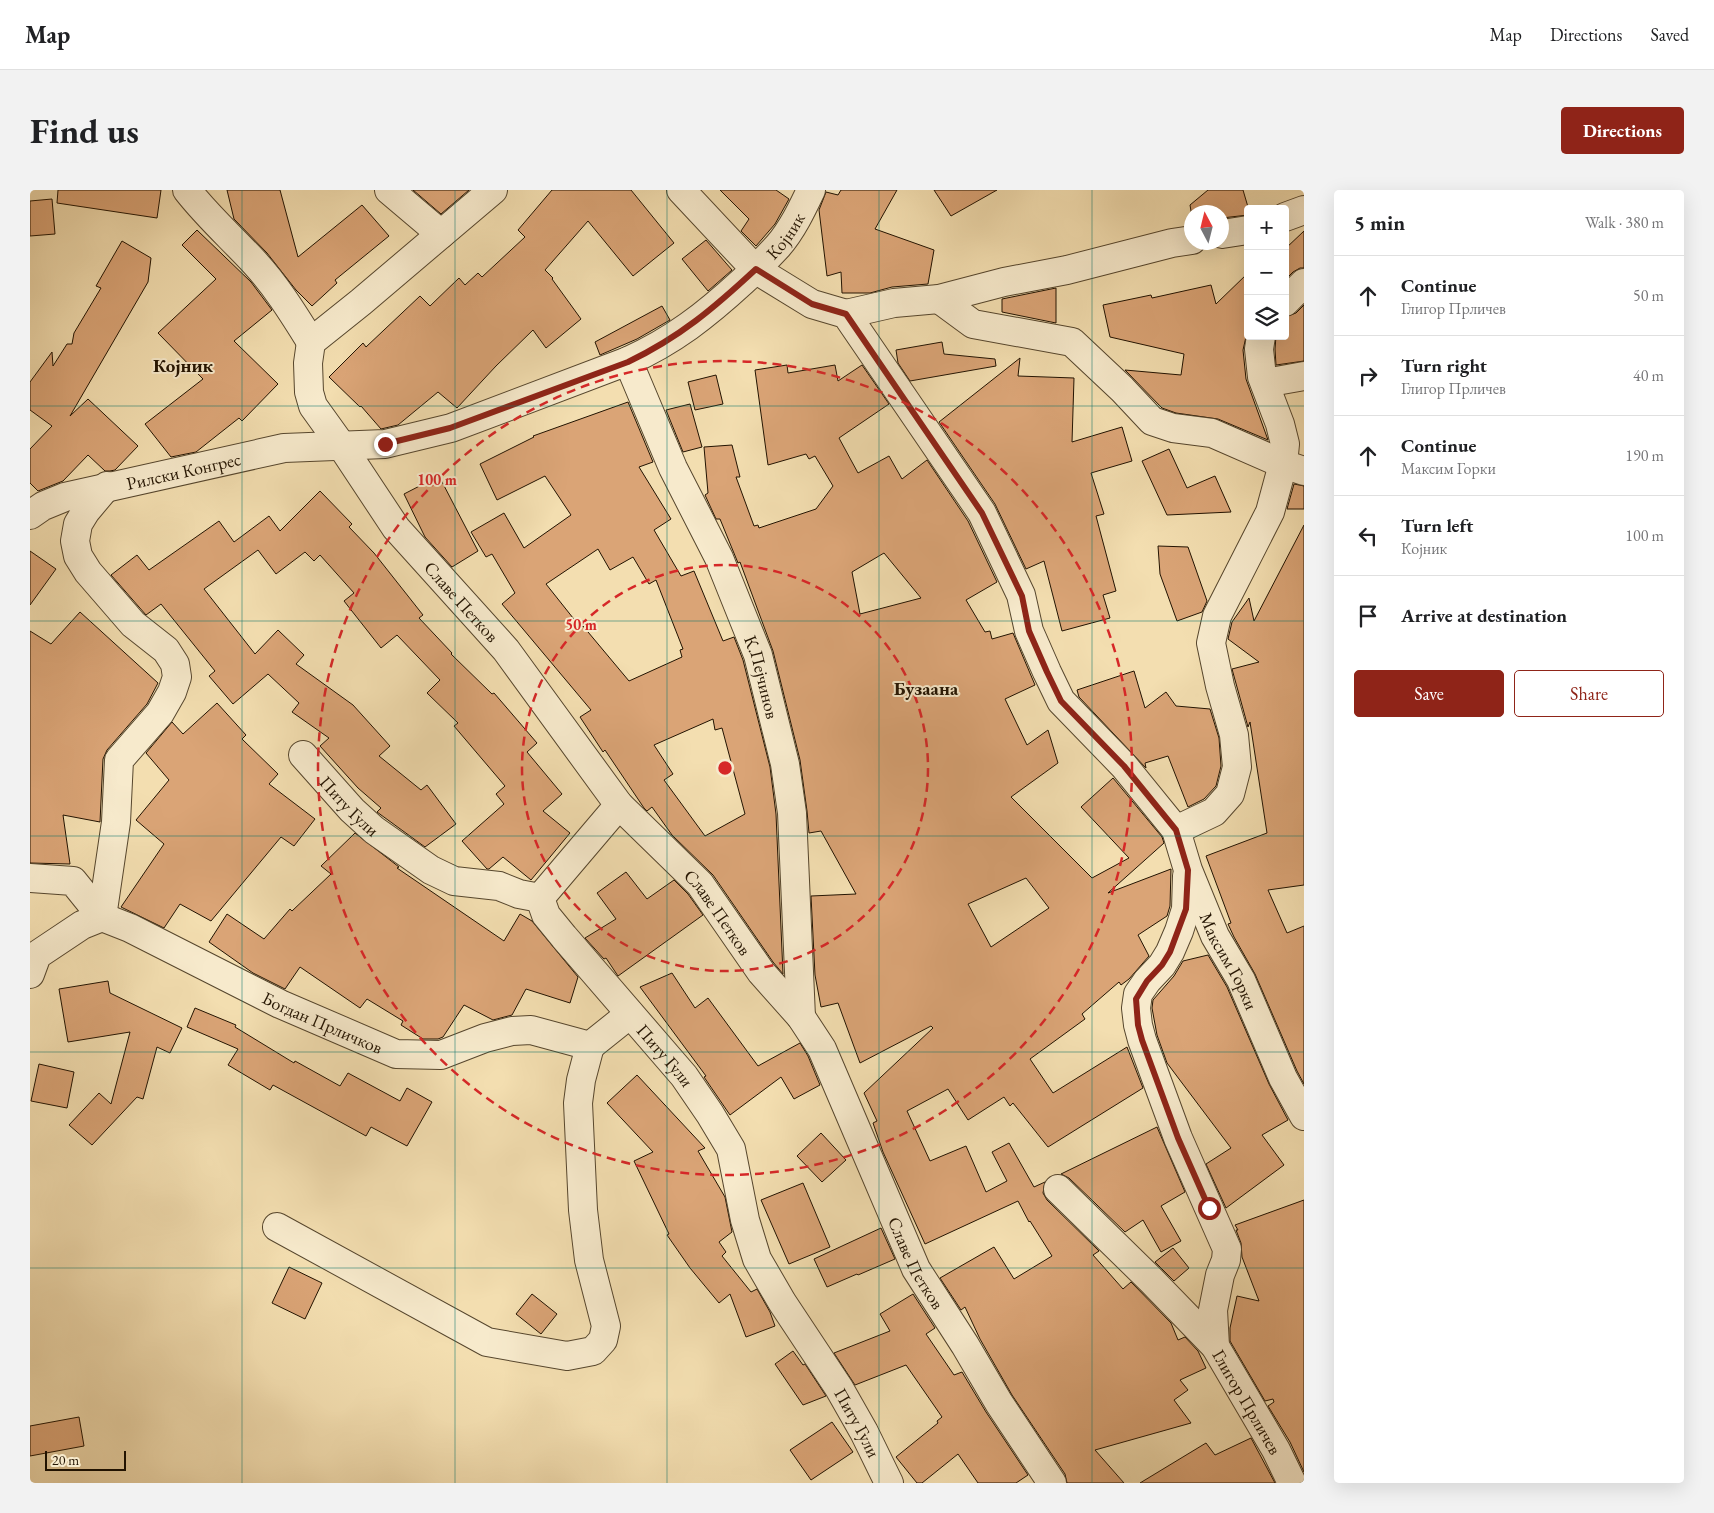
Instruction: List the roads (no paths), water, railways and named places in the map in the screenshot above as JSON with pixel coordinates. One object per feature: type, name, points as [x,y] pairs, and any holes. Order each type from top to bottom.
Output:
[{"type":"street","points":[[186,190],[204,212],[256,264],[285,302],[311,342],[492,190]]},
{"type":"street","points":[[389,190],[441,234]]},
{"type":"street","points":[[681,190],[756,269],[812,304],[846,314],[894,303],[939,299],[1004,282],[1067,270],[1184,241]]},
{"type":"street","name":"Којник","points":[[341,445],[385,444],[450,428],[628,362],[655,349],[684,331],[756,269],[779,245],[802,210],[811,190]]},
{"type":"street","points":[[1289,216],[1304,210]]},
{"type":"street","points":[[1229,233],[1244,231]]},
{"type":"street","points":[[1289,298],[1304,284]]},
{"type":"street","points":[[939,299],[973,324],[1072,342],[1122,389],[1152,421],[1173,428],[1212,433],[1293,467]]},
{"type":"street","name":"Максим Горки","points":[[846,314],[982,513],[1022,596],[1029,631],[1061,701],[1124,766],[1176,830],[1188,870],[1215,936],[1241,980],[1284,1078],[1304,1116]]},
{"type":"street","points":[[1176,830],[1214,812],[1230,794],[1235,780],[1237,767],[1234,735],[1220,686],[1211,643],[1217,616],[1293,467],[1280,424],[1262,377],[1259,349],[1260,340]]},
{"type":"street","name":"Славе Петков","points":[[311,342],[308,363],[309,392],[313,406],[396,528],[506,650],[619,805],[700,884],[761,972],[801,1017],[822,1049],[916,1269],[1052,1483]]},
{"type":"street","name":"К.Пејчинов","points":[[628,362],[674,468],[719,558],[758,655],[785,764],[792,813],[801,1017]]},
{"type":"street","points":[[1265,383],[1304,376]]},
{"type":"street","name":"Рилски Конгрес","points":[[30,514],[43,506],[65,497],[107,486],[284,448],[341,445]]},
{"type":"street","points":[[30,974],[37,955],[82,925],[102,917],[116,822],[119,760],[160,713],[172,692],[177,677],[175,664],[166,650],[133,624],[88,572],[78,556],[75,541],[78,524],[86,511],[107,486]]},
{"type":"street","name":"Питу Гули","points":[[303,755],[352,810],[374,830],[431,870],[454,880],[499,886],[519,894],[540,898],[546,915],[684,1076],[710,1114],[730,1150],[745,1220],[757,1259],[782,1302],[839,1388],[864,1432],[889,1483]]},
{"type":"street","points":[[540,898],[619,805]]},
{"type":"street","name":"Глигор Прличев","points":[[1188,870],[1186,909],[1179,931],[1162,965],[1141,990],[1136,1004],[1138,1025],[1178,1138],[1227,1249],[1213,1310],[1215,1346],[1276,1450],[1292,1483]]},
{"type":"street","name":"Богдан Прличков","points":[[30,878],[73,881],[102,917],[157,941],[280,1004],[396,1054],[441,1055],[485,1038],[512,1031],[531,1030],[590,1046]]},
{"type":"street","points":[[277,1226],[487,1342],[567,1356],[594,1351],[603,1340],[606,1326],[588,1260],[583,1210],[578,1103],[581,1080],[590,1046],[630,1014]]},
{"type":"street","points":[[1058,1190],[1215,1346]]},
{"type":"district","name":"Којник","points":[[183,365]]},
{"type":"district","name":"Бузаана","points":[[926,688]]}]
